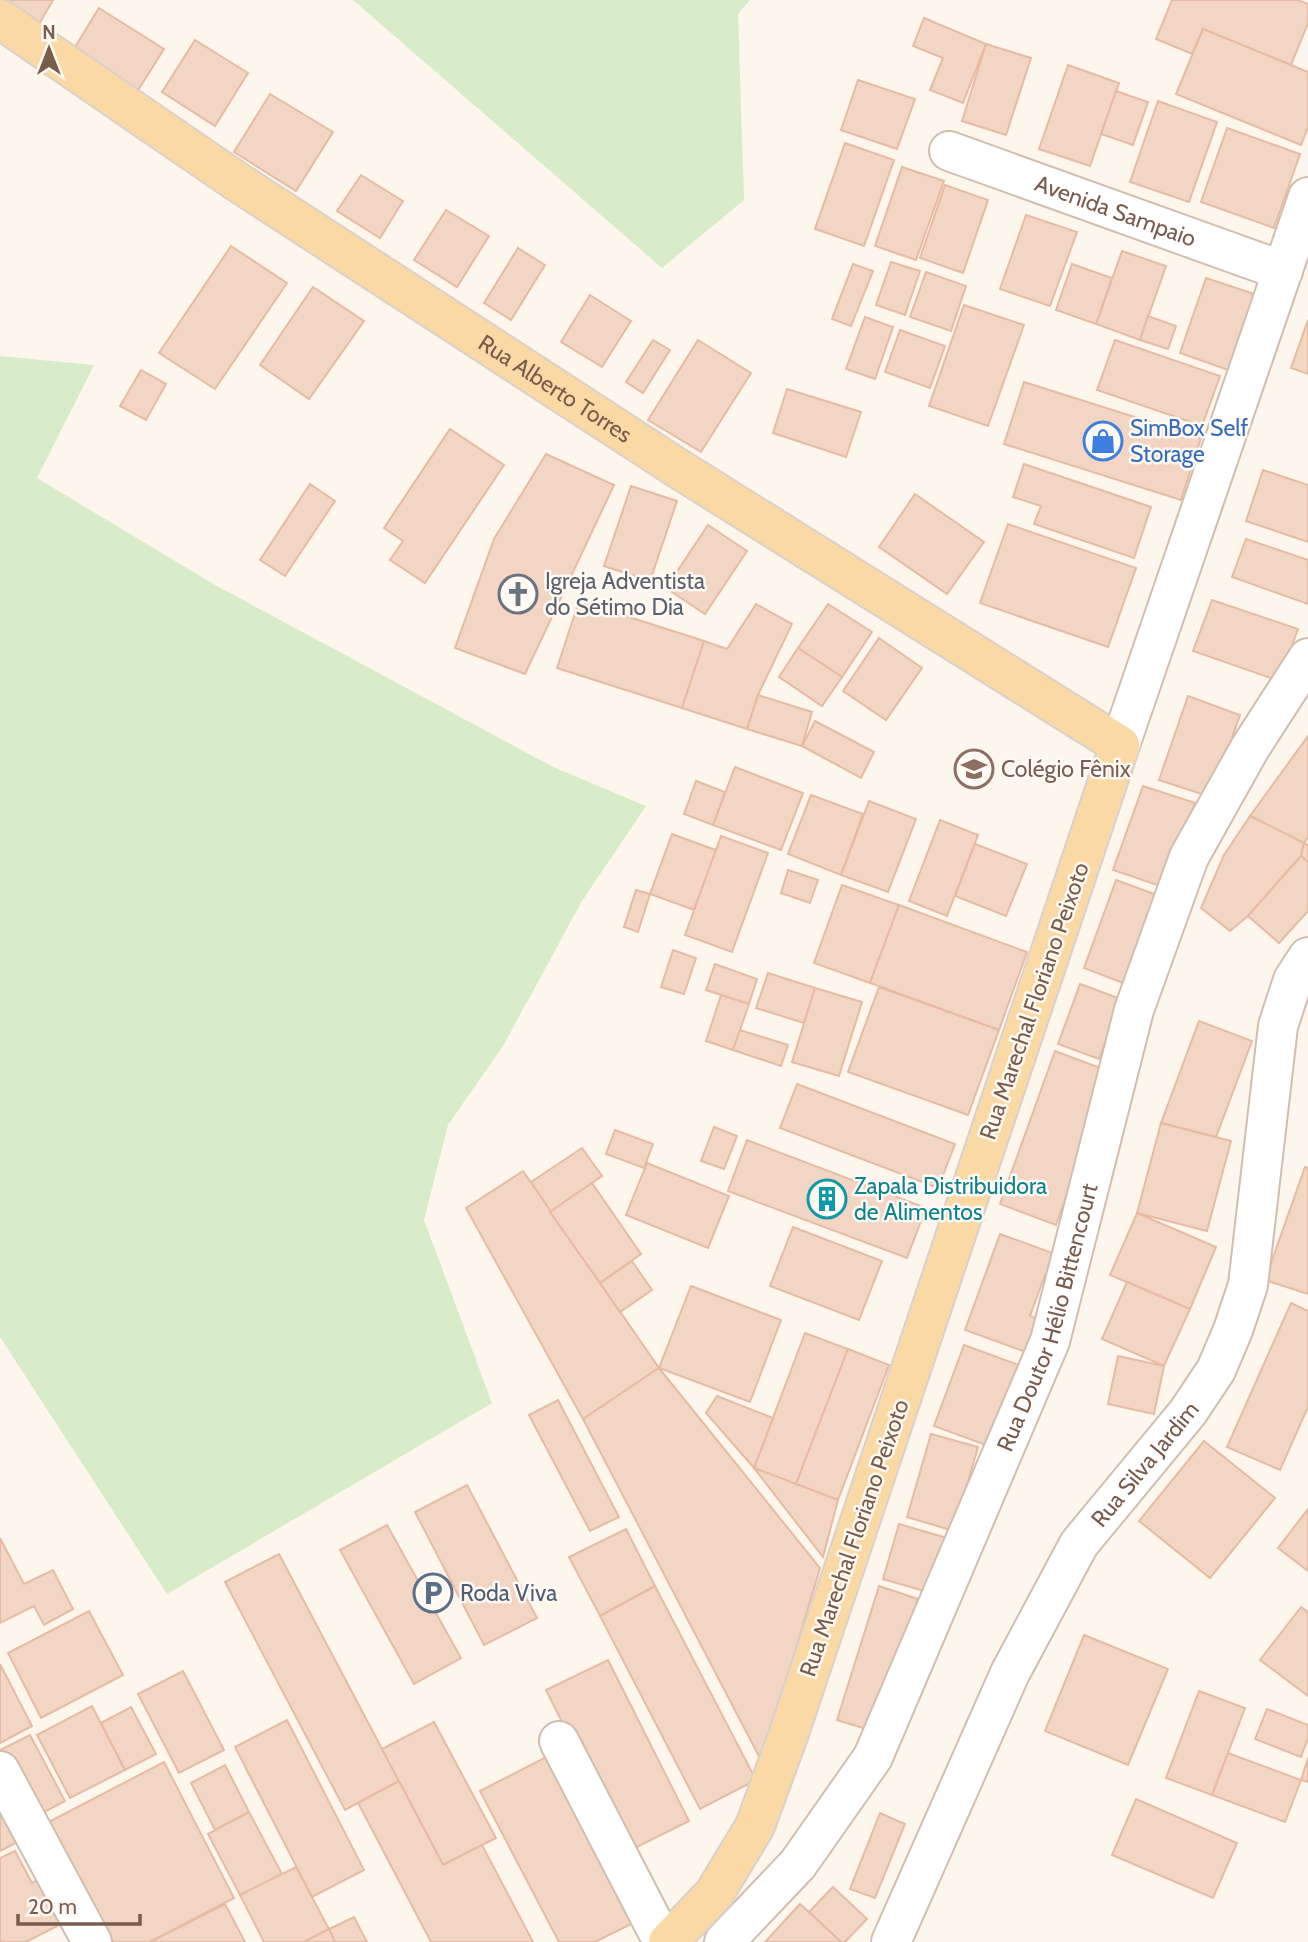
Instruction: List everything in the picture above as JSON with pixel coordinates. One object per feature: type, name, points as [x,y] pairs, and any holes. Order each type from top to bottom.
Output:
[{"type":"main road","name":"Rua Alberto Torres","points":[[0,19],[236,181],[621,431],[1120,745]]},
{"type":"main road","name":"Rua Marechal Floriano Peixoto","points":[[665,1942],[714,1894],[755,1826],[1120,745]]},
{"type":"street","name":"Avenida Sampaio","points":[[949,151],[1283,271]]},
{"type":"street","name":"Rua Marechal Floriano Peixoto","points":[[1120,745],[1308,197]]},
{"type":"street","name":"Rua Doutor Hélio Bittencourt","points":[[724,1942],[798,1864],[873,1757],[1050,1341],[1133,1010],[1189,857],[1250,748],[1308,658]]},
{"type":"street","name":"Rua Silva Jardim","points":[[891,1942],[1010,1673],[1079,1544],[1188,1412],[1216,1370],[1233,1331],[1248,1285],[1278,1026],[1293,980],[1308,957]]},
{"type":"street","points":[[559,1741],[665,1942]]},
{"type":"street","points":[[0,1771],[92,1942]]},
{"type":"green space","points":[[353,0],[750,0],[738,14],[744,200],[662,268]]},
{"type":"green space","points":[[0,356],[94,365],[37,478],[215,585],[553,767],[646,806],[582,901],[503,1046],[448,1125],[424,1220],[492,1403],[167,1594],[0,1337]]},
{"type":"building","points":[[1,0],[53,0],[39,24]]},
{"type":"building","points":[[1172,0],[1298,0],[1308,4],[1308,23],[1291,65],[1203,29],[1192,54],[1156,39]]},
{"type":"building","points":[[99,8],[164,49],[137,92],[72,52]]},
{"type":"building","points":[[924,18],[986,44],[963,103],[930,90],[943,58],[913,46]]},
{"type":"building","points":[[1203,29],[1308,72],[1308,127],[1301,145],[1176,94]]},
{"type":"building","points":[[195,40],[248,73],[215,126],[162,92]]},
{"type":"building","points":[[986,44],[1031,58],[1006,135],[962,121]]},
{"type":"building","points":[[1068,65],[1119,83],[1090,166],[1039,149]]},
{"type":"building","points":[[858,80],[915,99],[897,149],[841,130]]},
{"type":"building","points":[[1116,91],[1148,102],[1133,145],[1101,134]]},
{"type":"building","points":[[270,94],[333,132],[296,191],[234,152]]},
{"type":"building","points":[[1158,101],[1217,122],[1189,202],[1130,182]]},
{"type":"building","points":[[1227,128],[1300,154],[1274,228],[1201,202]]},
{"type":"building","points":[[845,143],[894,160],[864,246],[815,229]]},
{"type":"building","points":[[902,167],[944,181],[916,260],[875,246]]},
{"type":"building","points":[[361,175],[403,201],[380,238],[337,211]]},
{"type":"building","points":[[945,185],[988,200],[963,273],[920,258]]},
{"type":"building","points":[[446,210],[489,236],[457,287],[414,260]]},
{"type":"building","points":[[1026,215],[1077,232],[1050,306],[1000,289]]},
{"type":"building","points":[[231,246],[287,283],[215,389],[159,353]]},
{"type":"building","points":[[518,248],[545,265],[511,320],[484,303]]},
{"type":"building","points":[[1122,251],[1166,266],[1140,340],[1096,324]]},
{"type":"building","points":[[891,262],[920,271],[905,315],[876,305]]},
{"type":"building","points":[[853,264],[873,271],[851,326],[832,319]]},
{"type":"building","points":[[1072,264],[1112,278],[1096,324],[1056,310]]},
{"type":"building","points":[[926,272],[966,286],[951,331],[910,317]]},
{"type":"building","points":[[1206,278],[1254,294],[1228,370],[1180,353]]},
{"type":"building","points":[[313,287],[364,321],[309,399],[260,365]]},
{"type":"building","points":[[590,295],[631,321],[602,367],[561,342]]},
{"type":"building","points":[[964,305],[1024,325],[988,426],[929,406]]},
{"type":"building","points":[[1148,316],[1176,326],[1168,349],[1140,340]]},
{"type":"building","points":[[865,317],[893,327],[875,379],[846,369]]},
{"type":"building","points":[[1308,320],[1308,374],[1291,368]]},
{"type":"building","points":[[900,330],[945,346],[930,388],[885,372]]},
{"type":"building","points":[[653,340],[670,350],[643,393],[626,382]]},
{"type":"building","points":[[698,340],[751,373],[701,452],[648,420]]},
{"type":"building","points":[[1115,340],[1220,376],[1202,426],[1097,390]]},
{"type":"building","points":[[141,370],[166,384],[146,420],[120,406]]},
{"type":"building","name":"SimBox Self Storage","points":[[1024,382],[1201,438],[1181,500],[1004,444]]},
{"type":"building","points":[[787,389],[861,412],[846,457],[773,433]]},
{"type":"building","points":[[450,429],[504,465],[425,583],[390,560],[403,541],[384,528]]},
{"type":"building","name":"Igreja Adventista do Sétimo Dia","points":[[546,454],[614,485],[525,674],[455,648],[494,539]]},
{"type":"building","points":[[1024,464],[1151,507],[1134,558],[1034,524],[1041,506],[1013,497]]},
{"type":"building","points":[[1263,470],[1308,485],[1308,542],[1246,521]]},
{"type":"building","points":[[310,484],[335,501],[285,576],[260,560]]},
{"type":"building","points":[[631,486],[677,501],[650,581],[604,566]]},
{"type":"building","points":[[915,494],[984,542],[947,594],[879,547]]},
{"type":"building","points":[[1008,524],[1136,568],[1108,647],[980,603]]},
{"type":"building","points":[[708,525],[747,551],[705,614],[666,588]]},
{"type":"building","points":[[1246,539],[1308,560],[1308,604],[1232,577]]},
{"type":"building","points":[[1212,600],[1298,629],[1279,681],[1193,651]]},
{"type":"building","points":[[579,601],[704,641],[682,708],[557,668]]},
{"type":"building","points":[[756,604],[792,624],[758,695],[747,729],[682,708],[704,641],[727,649]]},
{"type":"building","points":[[828,604],[872,632],[842,677],[798,648]]},
{"type":"building","points":[[879,638],[922,668],[886,720],[843,691]]},
{"type":"building","points":[[798,648],[842,677],[822,706],[779,677]]},
{"type":"building","points":[[758,695],[812,712],[802,746],[747,729]]},
{"type":"building","points":[[1188,696],[1240,715],[1211,797],[1159,780]]},
{"type":"building","points":[[815,721],[874,752],[861,778],[802,746]]},
{"type":"building","points":[[1308,736],[1308,837],[1304,843],[1250,816]]},
{"type":"building","points":[[735,767],[803,793],[781,850],[713,825]]},
{"type":"building","points":[[696,781],[725,792],[713,825],[684,814]]},
{"type":"building","points":[[1143,786],[1195,803],[1166,888],[1113,870]]},
{"type":"building","points":[[811,795],[863,814],[841,875],[788,854]]},
{"type":"building","points":[[869,801],[916,819],[888,892],[841,875]]},
{"type":"building","points":[[1250,816],[1304,843],[1301,856],[1248,916],[1230,931],[1201,908],[1224,855]]},
{"type":"building","points":[[940,820],[978,835],[947,916],[909,901]]},
{"type":"building","points":[[672,834],[716,850],[694,910],[650,894]]},
{"type":"building","points":[[721,836],[768,853],[732,952],[685,935]]},
{"type":"building","points":[[1304,843],[1308,845],[1308,862],[1301,856]]},
{"type":"building","points":[[975,844],[1027,864],[1006,916],[955,896]]},
{"type":"building","points":[[1301,856],[1308,862],[1308,911],[1279,943],[1248,916]]},
{"type":"building","points":[[788,870],[818,880],[810,903],[781,893]]},
{"type":"building","points":[[1116,880],[1160,896],[1128,985],[1084,968]]},
{"type":"building","points":[[842,885],[899,905],[870,983],[814,963]]},
{"type":"building","points":[[636,890],[650,894],[638,932],[624,927]]},
{"type":"building","points":[[899,905],[1027,952],[999,1030],[870,983]]},
{"type":"building","points":[[673,950],[696,958],[684,994],[661,987]]},
{"type":"building","points":[[715,964],[757,979],[749,1004],[706,990]]},
{"type":"building","points":[[768,973],[815,988],[804,1023],[756,1008]]},
{"type":"building","points":[[1080,984],[1121,999],[1099,1059],[1058,1044]]},
{"type":"building","points":[[879,987],[999,1030],[968,1115],[848,1072]]},
{"type":"building","points":[[815,988],[862,1002],[839,1076],[792,1062]]},
{"type":"building","points":[[721,995],[749,1004],[733,1050],[706,1041]]},
{"type":"building","points":[[1199,1021],[1252,1041],[1216,1137],[1161,1123]]},
{"type":"building","points":[[740,1030],[788,1045],[781,1066],[733,1050]]},
{"type":"building","points":[[1055,1051],[1111,1072],[1056,1225],[1000,1204]]},
{"type":"building","points":[[797,1084],[955,1144],[938,1188],[780,1128]]},
{"type":"building","points":[[1161,1123],[1231,1141],[1207,1231],[1137,1213]]},
{"type":"building","points":[[714,1127],[737,1136],[724,1169],[701,1161]]},
{"type":"building","points":[[615,1130],[653,1144],[644,1168],[606,1154]]},
{"type":"building","name":"Zapala Distribuidora de Alimentos","points":[[747,1140],[926,1208],[907,1258],[728,1191]]},
{"type":"building","points":[[582,1148],[602,1176],[550,1212],[531,1182]]},
{"type":"building","points":[[647,1163],[729,1196],[708,1248],[626,1215]]},
{"type":"building","points":[[1305,1167],[1308,1168],[1308,1294],[1265,1280]]},
{"type":"building","points":[[523,1171],[659,1368],[583,1419],[466,1208]]},
{"type":"building","points":[[592,1183],[641,1254],[600,1283],[550,1212]]},
{"type":"building","points":[[1137,1213],[1216,1247],[1190,1309],[1110,1275]]},
{"type":"building","points":[[793,1227],[882,1261],[859,1320],[770,1286]]},
{"type":"building","points":[[1000,1234],[1061,1256],[1053,1279],[1045,1275],[1030,1316],[1038,1319],[1026,1352],[965,1330]]},
{"type":"building","points":[[632,1261],[652,1290],[620,1312],[600,1283]]},
{"type":"building","points":[[1127,1282],[1190,1309],[1164,1366],[1102,1339]]},
{"type":"building","points":[[691,1286],[781,1320],[750,1402],[659,1368]]},
{"type":"building","points":[[1291,1303],[1308,1311],[1308,1407],[1280,1470],[1227,1447]]},
{"type":"building","points":[[805,1333],[848,1349],[796,1484],[754,1468]]},
{"type":"building","points":[[964,1345],[1027,1368],[986,1445],[934,1426]]},
{"type":"building","points":[[848,1349],[889,1365],[838,1500],[796,1484]]},
{"type":"building","points":[[1118,1356],[1164,1366],[1154,1414],[1108,1404]]},
{"type":"building","points":[[659,1368],[820,1568],[762,1762],[583,1419]]},
{"type":"building","points":[[717,1396],[773,1418],[754,1468],[706,1413]]},
{"type":"building","points":[[558,1400],[619,1517],[590,1531],[529,1415]]},
{"type":"building","points":[[931,1434],[978,1447],[954,1531],[907,1517]]},
{"type":"building","points":[[1204,1441],[1275,1498],[1210,1578],[1139,1521]]},
{"type":"building","points":[[754,1468],[838,1500],[823,1557]]},
{"type":"building","points":[[467,1485],[537,1618],[484,1645],[415,1512]]},
{"type":"building","points":[[1308,1509],[1308,1571],[1278,1548]]},
{"type":"building","points":[[899,1524],[947,1538],[931,1593],[883,1579]]},
{"type":"building","points":[[387,1525],[461,1658],[414,1684],[340,1550]]},
{"type":"building","points":[[626,1529],[655,1586],[600,1616],[569,1557]]},
{"type":"building","points":[[0,1538],[24,1584],[53,1570],[73,1609],[44,1625],[34,1606],[0,1623]]},
{"type":"building","points":[[279,1554],[399,1781],[345,1810],[225,1582]]},
{"type":"building","points":[[655,1586],[756,1780],[700,1809],[600,1616]]},
{"type":"building","points":[[879,1586],[918,1599],[876,1732],[837,1720]]},
{"type":"building","points":[[1301,1607],[1308,1612],[1308,1696],[1260,1660]]},
{"type":"building","points":[[89,1611],[123,1675],[41,1718],[8,1653]]},
{"type":"building","points":[[1084,1635],[1168,1669],[1128,1765],[1045,1731]]},
{"type":"building","points":[[608,1660],[689,1821],[627,1852],[546,1690]]},
{"type":"building","points":[[0,1664],[32,1726],[0,1743]]},
{"type":"building","points":[[183,1671],[224,1750],[179,1773],[138,1694]]},
{"type":"building","points":[[1199,1691],[1245,1708],[1212,1795],[1166,1778]]},
{"type":"building","points":[[92,1706],[125,1770],[70,1798],[37,1735]]},
{"type":"building","points":[[131,1707],[156,1754],[125,1770],[101,1723]]},
{"type":"building","points":[[1267,1709],[1308,1725],[1308,1738],[1301,1757],[1255,1739]]},
{"type":"building","points":[[287,1720],[364,1870],[312,1897],[235,1747]]},
{"type":"building","points":[[434,1722],[496,1838],[443,1865],[382,1749]]},
{"type":"building","points":[[30,1735],[65,1801],[33,1818],[0,1754],[0,1750]]},
{"type":"building","points":[[1228,1753],[1301,1780],[1285,1822],[1212,1795]]},
{"type":"building","points":[[550,1755],[637,1921],[595,1942],[559,1942],[480,1791]]},
{"type":"building","points":[[1308,1758],[1308,1782],[1301,1780]]},
{"type":"building","points":[[164,1762],[234,1898],[150,1942],[101,1942],[41,1826]]},
{"type":"building","points":[[225,1765],[249,1812],[215,1830],[191,1783]]},
{"type":"building","points":[[399,1781],[443,1865],[482,1845],[533,1942],[431,1942],[358,1803]]},
{"type":"building","points":[[0,1795],[29,1836],[0,1851]]},
{"type":"building","points":[[1136,1799],[1237,1843],[1213,1898],[1112,1855]]},
{"type":"building","points":[[249,1812],[282,1874],[240,1895],[208,1834]]},
{"type":"building","points":[[880,1813],[905,1824],[875,1898],[850,1889]]},
{"type":"building","points":[[15,1851],[32,1883],[46,1876],[69,1920],[26,1942],[0,1942],[0,1858]]},
{"type":"building","points":[[296,1867],[329,1929],[304,1942],[264,1942],[240,1895]]},
{"type":"building","points":[[833,1887],[867,1919],[845,1942],[841,1942],[809,1912]]},
{"type":"building","points":[[225,1904],[245,1942],[150,1942]]},
{"type":"building","points":[[800,1904],[809,1912],[841,1942],[765,1942]]},
{"type":"building","points":[[354,1917],[367,1942],[335,1942],[329,1929]]},
{"type":"building","points":[[329,1929],[335,1942],[304,1942]]},
{"type":"place","name":"SimBox Self Storage","points":[[1103,441]]},
{"type":"place","name":"Igreja Adventista do Sétimo Dia","points":[[518,594]]},
{"type":"place","name":"Colégio Fênix","points":[[974,769]]},
{"type":"place","name":"Zapala Distribuidora de Alimentos","points":[[827,1199]]},
{"type":"place","name":"Roda Viva","points":[[433,1593]]}]
